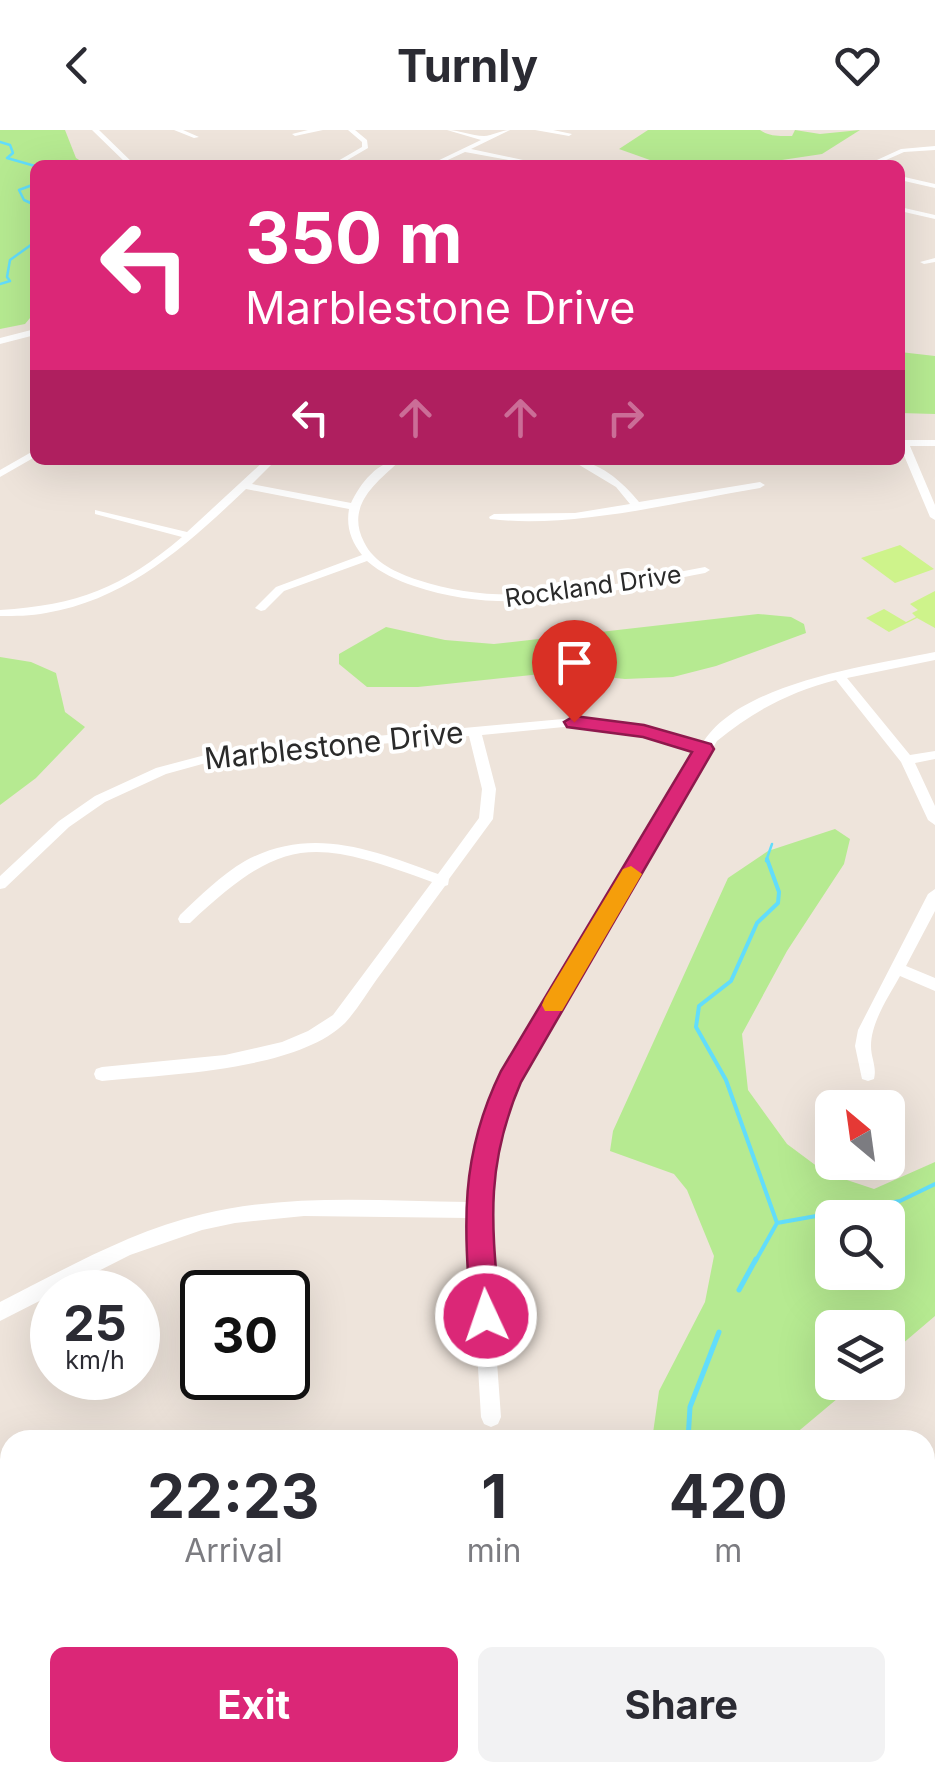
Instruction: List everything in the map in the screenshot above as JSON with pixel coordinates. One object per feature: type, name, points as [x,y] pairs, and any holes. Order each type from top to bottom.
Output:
[{"type":"street","points":[[95,130],[127,160]]},
{"type":"street","points":[[177,130],[196,137]]},
{"type":"street","points":[[295,134],[320,130]]},
{"type":"street","points":[[345,160],[366,146],[352,130]]},
{"type":"street","points":[[450,130],[487,139]]},
{"type":"street","points":[[443,160],[507,130]]},
{"type":"street","points":[[538,130],[568,134]]},
{"type":"street","points":[[880,160],[903,150],[935,148]]},
{"type":"street","points":[[465,150],[520,160]]},
{"type":"street","points":[[905,179],[935,186]]},
{"type":"street","points":[[905,210],[935,217]]},
{"type":"street","points":[[0,341],[30,333]]},
{"type":"street","points":[[905,444],[935,443]]},
{"type":"street","points":[[905,451],[935,517]]},
{"type":"street","points":[[0,474],[30,456]]},
{"type":"street","points":[[0,612],[48,610],[105,595],[135,580],[266,465]]},
{"type":"street","points":[[261,608],[280,589],[367,557],[355,535],[354,506],[372,480],[390,465]]},
{"type":"street","points":[[584,465],[620,486],[638,507]]},
{"type":"street","points":[[244,485],[354,506]]},
{"type":"street","points":[[494,517],[558,518],[760,485]]},
{"type":"street","points":[[99,512],[187,536]]},
{"type":"street","name":"Rockland Drive","points":[[367,557],[420,586],[492,600],[541,597],[705,570]]},
{"type":"street","points":[[491,1417],[477,1210],[488,1140],[510,1078],[704,749],[728,722],[759,701],[796,685],[935,656]]},
{"type":"street","points":[[839,676],[907,760],[935,820]]},
{"type":"street","name":"Marblestone Drive","points":[[0,884],[82,811],[161,771],[248,751],[552,723],[644,731],[704,749]]},
{"type":"street","points":[[102,1074],[269,1052],[308,1039],[353,1004],[480,830],[488,808],[489,788],[474,730]]},
{"type":"street","points":[[907,760],[935,754]]},
{"type":"street","points":[[185,919],[236,871],[298,848],[358,850],[443,882]]},
{"type":"street","points":[[868,1074],[863,1040],[935,894]]},
{"type":"street","points":[[899,969],[935,985]]},
{"type":"street","points":[[0,1312],[105,1257],[204,1221],[293,1210],[477,1210]]},
{"type":"green space","points":[[0,130],[65,130],[79,160],[30,160],[30,318],[25,324],[0,329]]},
{"type":"green space","points":[[648,130],[760,130],[792,136],[795,130],[820,134],[860,130],[822,154],[782,160],[650,160],[619,149]]},
{"type":"green space","points":[[905,353],[935,356],[935,414],[905,413]]},
{"type":"green space","points":[[900,545],[934,569],[895,583],[861,558]]},
{"type":"green space","points":[[935,591],[935,628],[917,618],[889,632],[866,618],[884,609],[906,622],[916,617],[912,613],[918,610],[910,604]]},
{"type":"green space","points":[[758,614],[791,617],[804,624],[806,633],[716,666],[673,677],[625,679],[560,672],[418,687],[367,687],[339,664],[339,654],[386,627],[445,640],[494,644]]},
{"type":"green space","points":[[0,657],[31,662],[56,673],[65,712],[85,727],[36,778],[0,805]]},
{"type":"green space","points":[[835,829],[850,839],[844,864],[787,951],[742,1034],[748,1090],[787,1144],[815,1165],[815,1180],[847,1180],[874,1189],[905,1180],[905,1175],[935,1162],[935,1316],[905,1342],[905,1310],[815,1310],[815,1400],[836,1400],[800,1430],[653,1430],[659,1391],[705,1302],[714,1256],[687,1190],[674,1174],[610,1151],[613,1131],[728,878],[768,851]]},
{"type":"waterway","points":[[0,142],[10,145],[13,153],[7,158],[30,165]]},
{"type":"waterway","points":[[30,186],[19,190],[30,203]]},
{"type":"waterway","points":[[0,284],[10,281],[10,260],[30,246]]},
{"type":"waterway","points":[[766,861],[772,844]]},
{"type":"waterway","points":[[767,859],[779,892],[778,903],[757,923],[731,981],[699,1006],[696,1027],[726,1080],[777,1223]]},
{"type":"waterway","points":[[777,1223],[900,1201],[935,1184]]},
{"type":"waterway","points":[[755,1262],[777,1223]]},
{"type":"waterway","points":[[739,1290],[756,1259]]},
{"type":"waterway","points":[[689,1430],[690,1407],[719,1332]]},
{"type":"slow traffic","points":[[554,1005],[631,874]]},
{"type":"route","points":[[486,1316],[477,1210],[482,1166],[497,1109],[510,1078],[704,749],[621,726],[574,722]]}]
